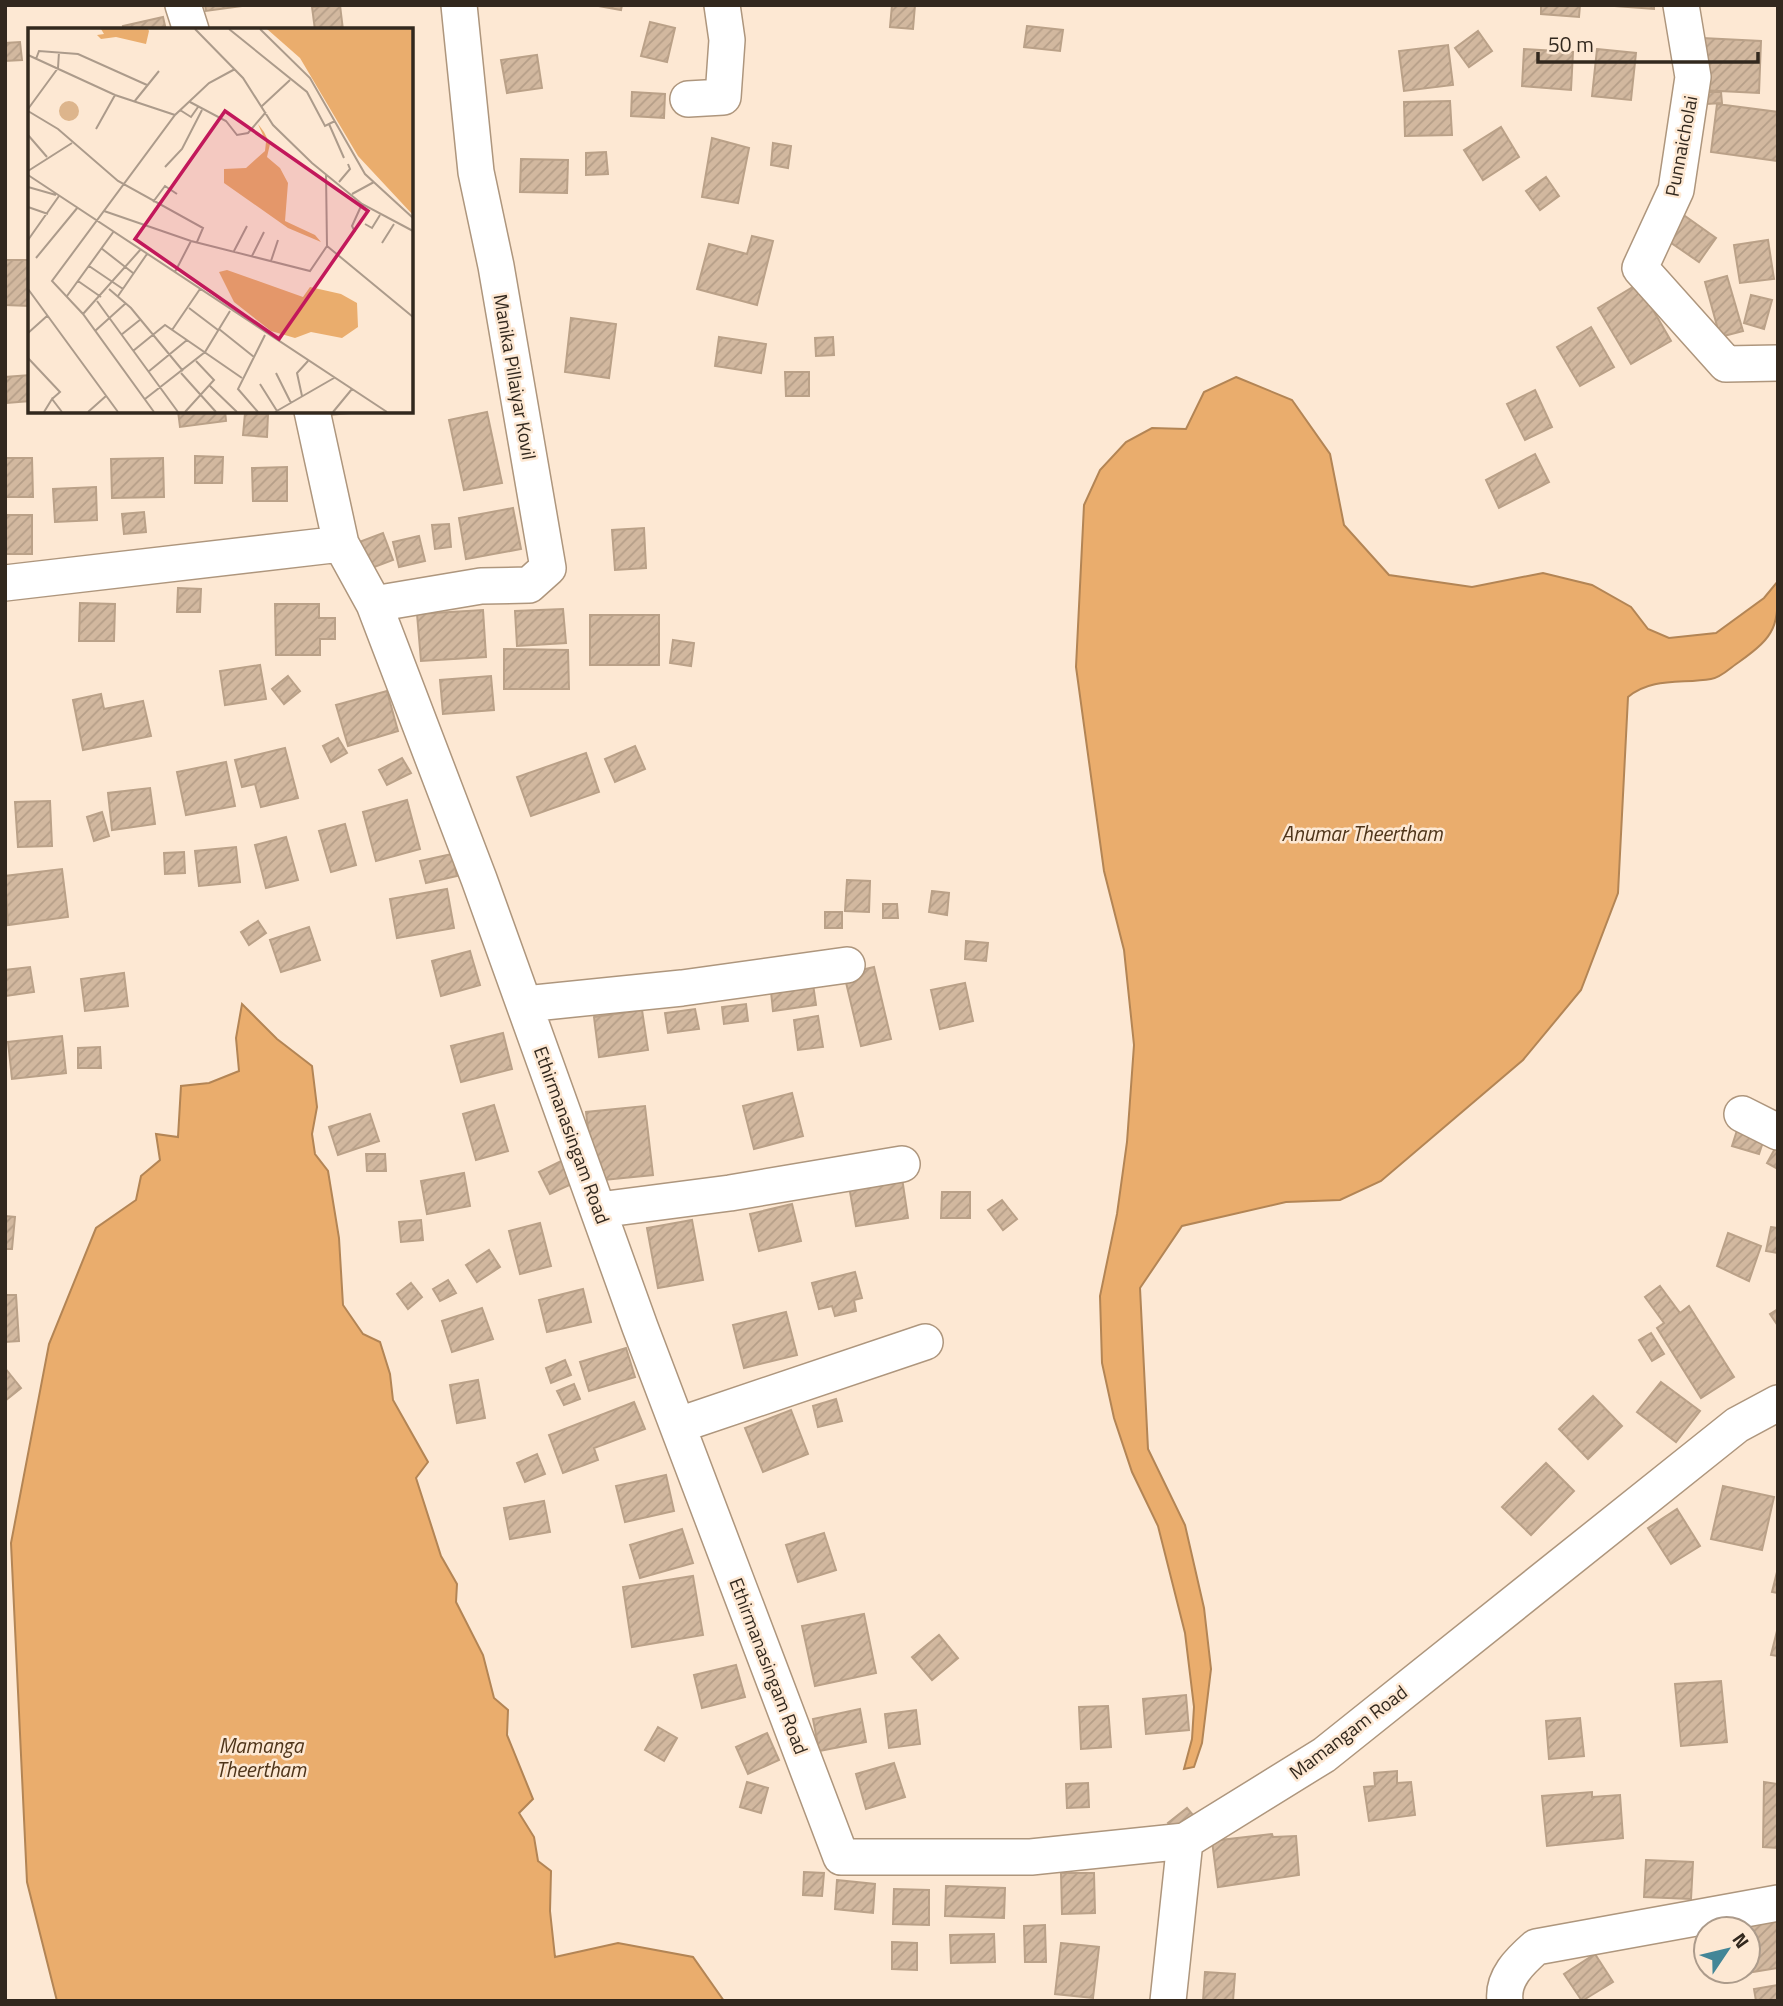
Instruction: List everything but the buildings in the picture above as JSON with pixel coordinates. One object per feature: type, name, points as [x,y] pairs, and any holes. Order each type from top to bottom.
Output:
[{"type":"street","points":[[183,5],[190,28]]},
{"type":"street","name":"Manika Pillaiyar Kovil","points":[[374,604],[481,586],[529,584],[548,568],[496,266],[476,172],[459,5]]},
{"type":"street","points":[[688,99],[723,97],[727,40],[722,5]]},
{"type":"street","name":"Punnaicholai","points":[[1681,5],[1693,78],[1676,190],[1640,268],[1726,364],[1778,363]]},
{"type":"street","name":"Ethirmanasingam Road","points":[[312,413],[341,544],[374,604],[841,1857]]},
{"type":"street","points":[[5,583],[341,544]]},
{"type":"street","points":[[525,1004],[682,988],[847,965]]},
{"type":"street","points":[[1742,1114],[1778,1132]]},
{"type":"street","points":[[598,1210],[730,1193],[902,1164]]},
{"type":"street","points":[[679,1425],[925,1342]]},
{"type":"street","name":"Mamangam Road","points":[[841,1857],[1031,1857],[1185,1841],[1324,1755],[1737,1424],[1778,1403]]},
{"type":"street","points":[[1168,2001],[1175,1909],[1185,1841]]},
{"type":"street","points":[[1505,2001],[1504,1994],[1515,1965],[1536,1947],[1778,1903]]},
{"type":"water","name":"Anumar Theertham","points":[[1236,377],[1292,400],[1330,454],[1344,525],[1389,575],[1472,587],[1543,573],[1592,585],[1631,607],[1648,629],[1669,638],[1716,633],[1764,598],[1778,581],[1778,596],[1776,619],[1768,636],[1752,653],[1722,674],[1711,679],[1647,686],[1628,697],[1618,893],[1581,990],[1523,1060],[1381,1181],[1340,1200],[1286,1202],[1182,1226],[1140,1288],[1148,1449],[1185,1525],[1204,1608],[1211,1669],[1202,1743],[1194,1767],[1184,1769],[1192,1739],[1194,1707],[1185,1633],[1158,1526],[1132,1472],[1114,1418],[1102,1363],[1100,1296],[1117,1214],[1127,1142],[1134,1045],[1124,950],[1104,871],[1076,667],[1084,505],[1100,470],[1126,442],[1152,428],[1186,429],[1204,392]]},
{"type":"water","name":"Mamanga Theertham","points":[[242,1004],[277,1039],[312,1066],[317,1107],[312,1134],[315,1154],[328,1171],[339,1238],[343,1305],[363,1334],[380,1342],[390,1374],[393,1400],[428,1462],[416,1478],[441,1556],[457,1584],[456,1602],[483,1655],[494,1698],[508,1710],[507,1735],[533,1799],[519,1813],[534,1837],[538,1861],[551,1871],[550,1911],[555,1957],[618,1943],[693,1957],[724,2001],[57,2001],[27,1882],[11,1543],[49,1344],[96,1228],[136,1200],[141,1176],[160,1160],[156,1134],[178,1137],[181,1086],[209,1083],[239,1071],[236,1038]]}]
